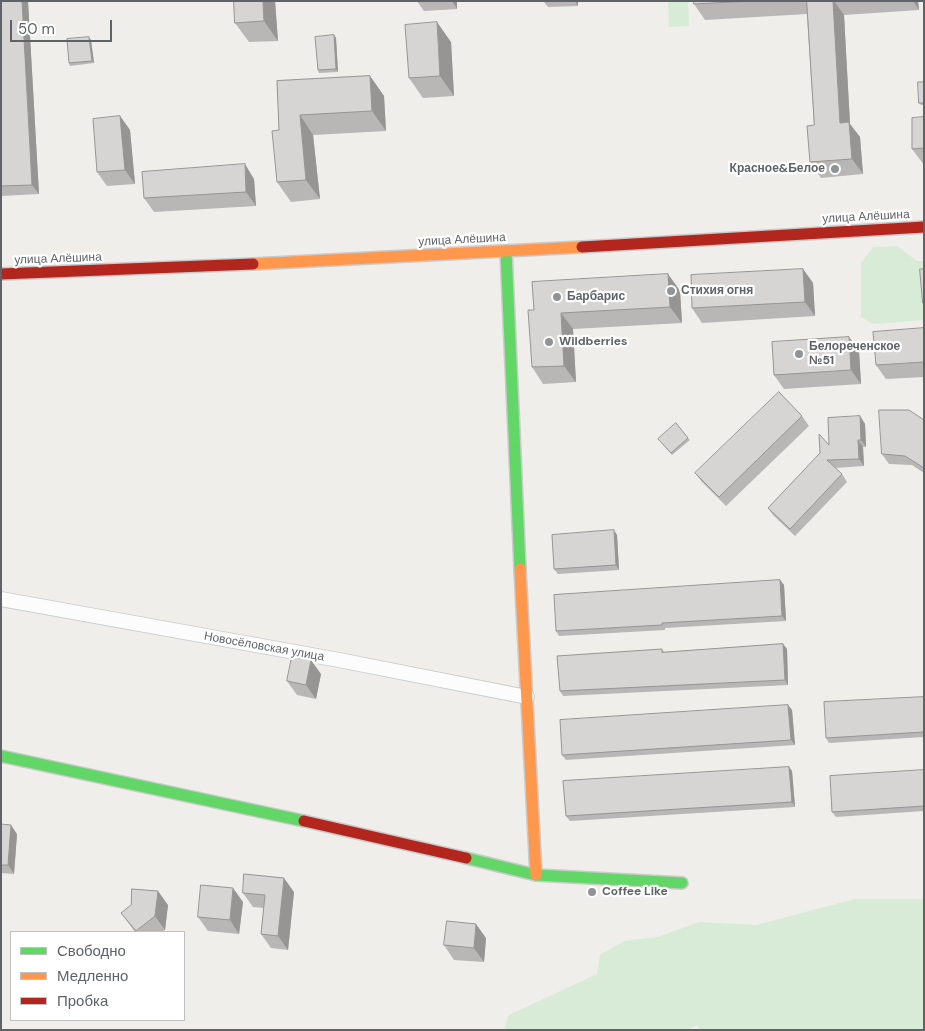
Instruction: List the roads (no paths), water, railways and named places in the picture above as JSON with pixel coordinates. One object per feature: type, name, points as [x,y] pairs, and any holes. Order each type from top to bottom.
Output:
[{"type":"street","name":"улица Алёшина","points":[[1,274],[506,251],[924,227]]},
{"type":"street","points":[[506,251],[513,436],[536,876]]},
{"type":"street","name":"Новосёловская улица","points":[[1,599],[339,660],[527,697]]},
{"type":"street","points":[[1,756],[261,811],[452,854],[536,876],[682,882]]},
{"type":"place","name":"Красное&Белое","points":[[835,169]]},
{"type":"place","name":"Стихия огня","points":[[671,291]]},
{"type":"place","name":"Барбарис","points":[[557,297]]},
{"type":"place","name":"Wildberries","points":[[549,342]]},
{"type":"place","name":"Белореченское №51","points":[[799,354]]},
{"type":"place","name":"Coffee Like","points":[[592,892]]}]
